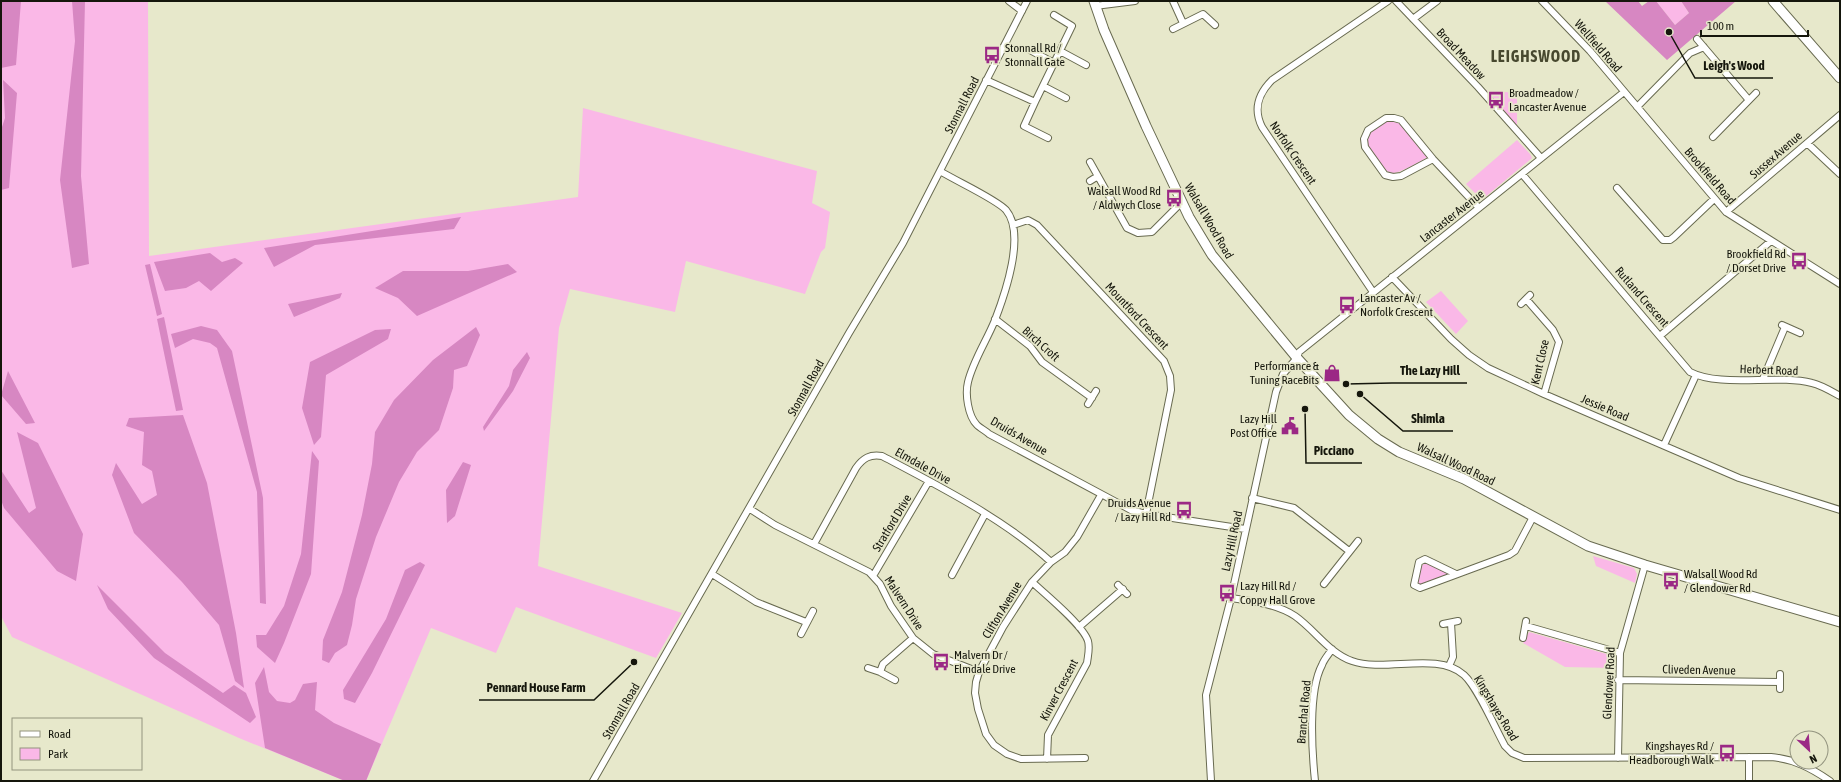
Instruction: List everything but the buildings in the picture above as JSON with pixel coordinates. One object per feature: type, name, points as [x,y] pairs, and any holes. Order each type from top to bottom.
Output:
[{"type":"street","points":[[1009,1],[1022,11]]},
{"type":"street","name":"Stonnall Road","points":[[593,781],[750,509],[849,333],[903,243],[1027,1]]},
{"type":"street","points":[[1095,4],[1135,1]]},
{"type":"street","points":[[1173,1],[1183,23]]},
{"type":"street","name":"Norfolk Crescent","points":[[1373,292],[1262,127],[1257,112],[1257,104],[1265,87],[1272,80],[1388,1]]},
{"type":"street","name":"Broad Meadow","points":[[1396,1],[1478,87],[1541,158]]},
{"type":"street","points":[[1413,19],[1437,1]]},
{"type":"street","name":"Wellfield Road","points":[[1542,1],[1590,51],[1637,108]]},
{"type":"street","points":[[1773,1],[1840,78]]},
{"type":"street","name":"Walsall Wood Road","points":[[1095,4],[1146,126],[1182,202],[1212,255],[1296,358],[1349,415],[1378,439],[1400,452],[1464,479],[1588,546],[1645,565],[1840,622]]},
{"type":"street","points":[[1173,29],[1203,14],[1215,24]]},
{"type":"street","points":[[1048,138],[1024,126],[1072,26],[1054,15]]},
{"type":"street","points":[[1697,39],[1748,99]]},
{"type":"street","points":[[1637,108],[1690,53],[1704,47]]},
{"type":"street","points":[[1030,50],[1054,63]]},
{"type":"street","points":[[1060,51],[1086,65]]},
{"type":"street","points":[[986,80],[1035,102]]},
{"type":"street","points":[[1043,86],[1066,98]]},
{"type":"street","name":"Lancaster Avenue","points":[[1296,358],[1299,352],[1624,92]]},
{"type":"street","points":[[1713,137],[1748,99],[1756,93]]},
{"type":"street","name":"Brookfield Road","points":[[1637,108],[1726,212],[1840,284]]},
{"type":"street","name":"Sussex Avenue","points":[[1726,212],[1840,115]]},
{"type":"street","points":[[1434,159],[1401,176],[1393,177],[1385,174],[1365,147],[1364,139],[1368,130],[1386,118],[1401,120],[1479,208]]},
{"type":"street","points":[[1714,124],[1720,130]]},
{"type":"street","points":[[1807,143],[1840,174]]},
{"type":"street","points":[[1090,162],[1126,228],[1138,233],[1152,232],[1182,202]]},
{"type":"street","name":"Druids Avenue","points":[[940,171],[1005,209],[1013,224],[1015,252],[995,319],[968,382],[967,398],[970,412],[976,424],[990,434],[1131,510],[1146,514],[1245,529]]},
{"type":"street","name":"Rutland Crescent","points":[[1522,174],[1661,335],[1690,372],[1696,374]]},
{"type":"street","points":[[1090,181],[1098,176]]},
{"type":"street","points":[[1617,188],[1663,240],[1670,240],[1674,237],[1714,199]]},
{"type":"street","name":"Mountford Crescent","points":[[1013,224],[1028,220],[1037,225],[1164,361],[1170,376],[1171,390],[1146,514]]},
{"type":"street","points":[[1661,335],[1771,241]]},
{"type":"street","name":"Jessie Road","points":[[1392,277],[1451,339],[1469,355],[1488,368],[1544,394],[1739,478],[1840,510]]},
{"type":"street","name":"Kent Close","points":[[1520,304],[1528,297],[1553,330],[1559,342],[1544,394]]},
{"type":"street","name":"Birch Croft","points":[[995,319],[1030,346],[1042,362],[1092,398]]},
{"type":"street","points":[[1763,379],[1783,326],[1800,333]]},
{"type":"street","name":"Lazy Hill Road","points":[[1211,781],[1206,695],[1231,598],[1276,392],[1283,374],[1296,358]]},
{"type":"street","points":[[1664,445],[1696,374]]},
{"type":"street","name":"Herbert Road","points":[[1696,374],[1714,379],[1763,379],[1813,383],[1840,396]]},
{"type":"street","points":[[1088,404],[1096,390]]},
{"type":"street","name":"Elmdale Drive","points":[[814,544],[856,468],[861,461],[868,456],[874,455],[882,456],[929,481],[984,514],[1030,543],[1051,562]]},
{"type":"street","name":"Stratford Drive","points":[[873,576],[929,481]]},
{"type":"street","name":"Clifton Avenue","points":[[1085,758],[1021,759],[1007,754],[994,745],[986,734],[978,709],[975,693],[978,672],[1003,627],[1032,582],[1051,562],[1065,552],[1077,537],[1101,495]]},
{"type":"street","points":[[1252,498],[1294,508],[1349,551]]},
{"type":"street","name":"Malvern Drive","points":[[750,509],[775,525],[873,576],[913,638],[933,654],[978,672]]},
{"type":"street","points":[[951,570],[984,514]]},
{"type":"street","points":[[1456,574],[1425,559],[1419,562],[1414,585],[1420,588],[1512,553],[1533,516]]},
{"type":"street","points":[[1324,584],[1358,541]]},
{"type":"street","name":"Glendower Road","points":[[1618,758],[1618,680],[1620,653],[1645,565]]},
{"type":"street","points":[[712,574],[756,602],[806,622]]},
{"type":"street","name":"Kinver Crescent","points":[[1032,582],[1079,627],[1088,640],[1089,651],[1087,663],[1048,735],[1047,759]]},
{"type":"street","points":[[1079,627],[1125,592],[1118,585]]},
{"type":"street","points":[[1231,598],[1271,606],[1295,616],[1332,650],[1351,661],[1369,666],[1419,664],[1449,666],[1453,657],[1451,623]]},
{"type":"street","points":[[801,634],[806,622],[813,612]]},
{"type":"street","points":[[1443,624],[1458,621]]},
{"type":"street","points":[[1523,638],[1526,623],[1620,653]]},
{"type":"street","points":[[880,672],[883,664],[913,638]]},
{"type":"street","name":"Branchal Road","points":[[1315,781],[1311,748],[1316,684],[1321,665],[1332,650]]},
{"type":"street","name":"Kingshayes Road","points":[[1449,666],[1464,676],[1474,689],[1505,746],[1512,753],[1524,758],[1749,757],[1790,760],[1802,764],[1830,781]]},
{"type":"street","points":[[868,668],[880,672],[895,680]]},
{"type":"street","name":"Cliveden Avenue","points":[[1618,680],[1780,686],[1780,674]]},
{"type":"street","points":[[1749,757],[1749,781]]},
{"type":"green space","points":[[1,1],[148,1],[149,256],[578,197],[583,108],[817,171],[812,203],[830,212],[825,248],[821,252],[805,294],[686,261],[675,312],[570,289],[559,328],[538,566],[682,613],[656,658],[516,607],[496,653],[431,628],[366,781],[345,781],[239,738],[12,637],[1,616]]},
{"type":"green space","points":[[1656,1],[1681,1],[1689,13],[1675,25]]},
{"type":"green space","points":[[1482,90],[1517,93],[1517,129]]},
{"type":"green space","points":[[1387,121],[1400,123],[1428,157],[1395,173],[1388,172],[1372,153],[1367,143],[1368,137],[1372,131]]},
{"type":"green space","points":[[1517,140],[1532,158],[1481,199],[1466,184]]},
{"type":"green space","points":[[1441,291],[1468,321],[1456,334],[1426,302]]},
{"type":"green space","points":[[1593,556],[1634,568],[1637,574],[1635,583],[1596,566]]},
{"type":"green space","points":[[1427,562],[1448,573],[1448,575],[1420,586],[1417,581],[1421,566]]},
{"type":"green space","points":[[1529,632],[1610,655],[1613,659],[1612,668],[1565,667],[1523,643]]},
{"type":"shaded area","points":[[1,1],[21,1],[16,65],[1,68]]},
{"type":"shaded area","points":[[72,1],[85,1],[81,176],[89,264],[72,268],[60,180],[75,41]]},
{"type":"shaded area","points":[[1605,1],[1638,1],[1642,6],[1649,1],[1656,1],[1675,25],[1689,13],[1681,1],[1736,1],[1667,60]]},
{"type":"shaded area","points":[[3,80],[17,93],[9,188],[1,190],[1,130],[5,118]]},
{"type":"shaded area","points":[[461,217],[454,229],[315,245],[274,267],[264,248]]},
{"type":"shaded area","points":[[210,253],[222,262],[235,258],[243,263],[211,291],[199,281],[186,288],[165,291],[154,262]]},
{"type":"shaded area","points":[[150,264],[162,314],[157,316],[145,265]]},
{"type":"shaded area","points":[[508,264],[517,272],[417,316],[398,298],[375,288],[403,271],[468,271]]},
{"type":"shaded area","points":[[342,293],[340,298],[294,317],[288,304]]},
{"type":"shaded area","points":[[164,317],[183,410],[176,411],[157,319]]},
{"type":"shaded area","points":[[201,326],[217,330],[232,351],[263,498],[266,604],[260,603],[257,492],[217,348],[210,343],[193,339],[175,348],[171,334]]},
{"type":"shaded area","points":[[476,327],[480,335],[467,366],[454,370],[453,388],[439,430],[417,452],[399,482],[376,537],[356,599],[347,645],[335,653],[329,663],[322,660],[323,640],[342,592],[362,515],[372,464],[375,432],[394,400],[433,360]]},
{"type":"shaded area","points":[[391,329],[388,339],[326,375],[321,437],[314,445],[302,408],[310,362],[375,330]]},
{"type":"shaded area","points":[[527,352],[530,358],[513,391],[484,431],[483,427],[509,386],[513,370]]},
{"type":"shaded area","points":[[8,371],[35,423],[26,424],[1,395]]},
{"type":"shaded area","points":[[183,415],[207,483],[236,633],[244,688],[235,681],[219,625],[182,582],[134,533],[112,475],[116,463],[142,504],[157,495],[152,471],[142,465],[144,432],[126,426],[129,418]]},
{"type":"shaded area","points":[[17,432],[38,443],[83,534],[76,581],[57,571],[4,508],[1,500],[1,470],[29,513],[36,508]]},
{"type":"shaded area","points":[[312,451],[319,461],[311,574],[275,663],[257,647],[256,635],[266,635],[284,606],[301,554]]},
{"type":"shaded area","points":[[463,462],[471,465],[455,516],[447,523],[446,490]]},
{"type":"shaded area","points":[[420,562],[425,565],[372,673],[355,703],[344,699],[343,690],[386,619],[405,570]]},
{"type":"shaded area","points":[[97,585],[165,653],[223,693],[234,685],[246,693],[256,717],[250,723],[154,658],[108,609]]},
{"type":"shaded area","points":[[264,667],[269,692],[277,701],[290,703],[295,700],[303,684],[317,682],[315,710],[334,723],[381,744],[366,781],[345,781],[265,748],[255,683]]},
{"type":"place","name":"Leigh's Wood","points":[[1669,32]]},
{"type":"place","name":"Stonnall Rd / Stonnall Gate","points":[[992,55]]},
{"type":"place","name":"Broadmeadow / Lancaster Avenue","points":[[1496,100]]},
{"type":"place","name":"Walsall Wood Rd / Aldwych Close","points":[[1174,198]]},
{"type":"place","name":"Brookfield Rd / Dorset Drive","points":[[1799,261]]},
{"type":"place","name":"Lancaster Av / Norfolk Crescent","points":[[1347,305]]},
{"type":"place","name":"Performance & Tuning RaceBits","points":[[1332,373]]},
{"type":"place","name":"The Lazy Hill","points":[[1346,384]]},
{"type":"place","name":"Shimla","points":[[1360,394]]},
{"type":"place","name":"Picciano","points":[[1305,409]]},
{"type":"place","name":"Lazy Hill Post Office","points":[[1290,426]]},
{"type":"place","name":"Druids Avenue / Lazy Hill Rd","points":[[1184,510]]},
{"type":"place","name":"Walsall Wood Rd / Glendower Rd","points":[[1671,581]]},
{"type":"place","name":"Lazy Hill Rd / Coppy Hall Grove","points":[[1227,593]]},
{"type":"place","name":"Pennard House Farm","points":[[634,662]]},
{"type":"place","name":"Malvern Dr / Elmdale Drive","points":[[941,662]]},
{"type":"place","name":"Kingshayes Rd / Headborough Walk","points":[[1727,753]]},
{"type":"district","name":"LEIGHSWOOD","points":[[1536,56]]}]
